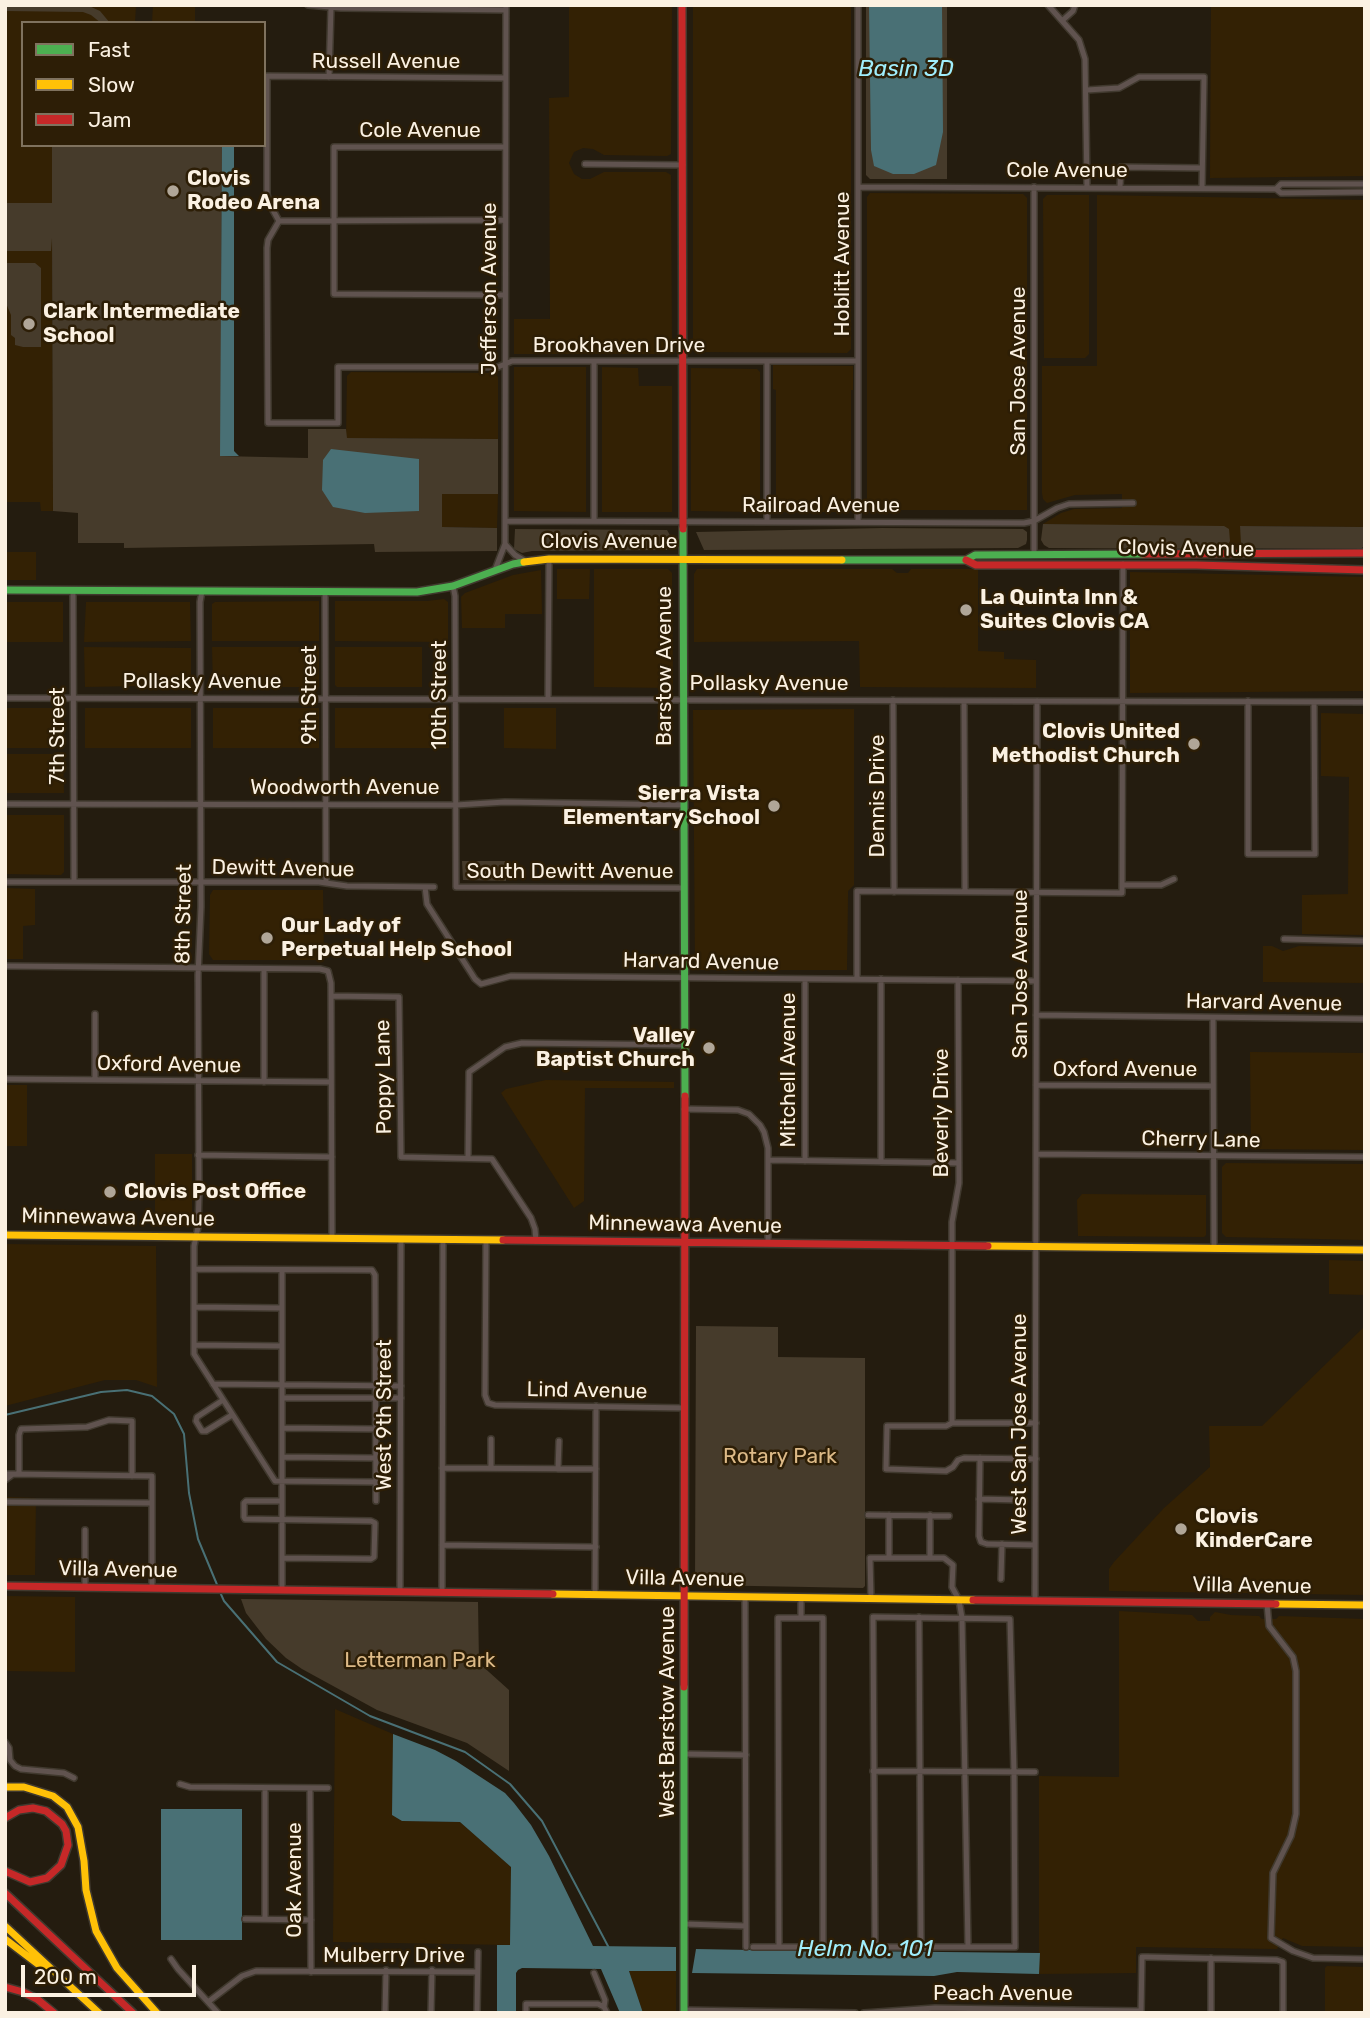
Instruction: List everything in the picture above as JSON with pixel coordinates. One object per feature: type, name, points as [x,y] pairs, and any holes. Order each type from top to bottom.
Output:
[{"type":"main road","name":"Barstow Avenue","points":[[682,5],[685,1243]]},
{"type":"main road","name":"Clovis Avenue","points":[[966,560],[975,555],[1365,553]]},
{"type":"main road","points":[[1038,564],[1042,559],[1106,554]]},
{"type":"main road","points":[[1123,565],[1129,560],[1159,560],[1192,554]]},
{"type":"main road","points":[[986,565],[1004,559],[1028,560],[1034,555]]},
{"type":"main road","name":"Clovis Avenue","points":[[5,590],[417,592],[453,586],[525,561],[549,559],[966,560],[976,565],[1365,569]]},
{"type":"main road","name":"Minnewawa Avenue","points":[[5,1235],[1365,1250]]},
{"type":"main road","name":"West Barstow Avenue","points":[[684,2011],[685,1243]]},
{"type":"main road","name":"Villa Avenue","points":[[5,1586],[1365,1605]]},
{"type":"main road","points":[[5,1787],[24,1787],[53,1796],[66,1807],[78,1827],[86,1890],[96,1931],[117,1968],[157,2013]]},
{"type":"main road","points":[[5,1818],[19,1810],[33,1808],[46,1811],[62,1824],[68,1838],[61,1865],[47,1878],[30,1882],[5,1871]]},
{"type":"main road","points":[[5,1893],[133,2013]]},
{"type":"main road","points":[[5,1926],[99,2013]]},
{"type":"main road","points":[[5,1939],[89,2004]]},
{"type":"main road","points":[[5,1987],[37,1999],[54,2013]]},
{"type":"street","points":[[308,5],[506,7]]},
{"type":"street","name":"Hoblitt Avenue","points":[[858,5],[858,522]]},
{"type":"street","points":[[1048,5],[1079,40],[1083,50],[1087,90],[1087,187]]},
{"type":"street","points":[[1063,20],[1073,11],[1075,5]]},
{"type":"street","points":[[329,77],[331,6]]},
{"type":"street","name":"Jefferson Avenue","points":[[495,570],[505,544],[506,7]]},
{"type":"street","name":"Russell Avenue","points":[[279,221],[267,194],[267,76],[505,78]]},
{"type":"street","points":[[1087,90],[1119,88],[1139,77],[1203,77],[1202,188]]},
{"type":"street","name":"Cole Avenue","points":[[334,220],[334,146],[505,148]]},
{"type":"street","points":[[585,164],[683,165]]},
{"type":"street","points":[[1120,187],[1121,167],[1202,168]]},
{"type":"street","name":"Cole Avenue","points":[[1276,189],[1281,184],[1365,184]]},
{"type":"street","name":"Cole Avenue","points":[[859,187],[1120,187],[1276,189],[1281,193],[1365,192]]},
{"type":"street","name":"San Jose Avenue","points":[[1034,187],[1034,555]]},
{"type":"street","points":[[334,220],[334,294],[505,295]]},
{"type":"street","points":[[279,221],[505,220]]},
{"type":"street","name":"Brookhaven Drive","points":[[279,221],[267,248],[268,423],[338,423],[338,367],[498,367],[512,362],[858,361]]},
{"type":"street","points":[[594,362],[594,521]]},
{"type":"street","points":[[767,362],[767,522]]},
{"type":"street","name":"Railroad Avenue","points":[[505,521],[1034,522],[1069,504],[1133,503]]},
{"type":"street","points":[[505,544],[525,561]]},
{"type":"street","points":[[548,699],[549,559]]},
{"type":"street","points":[[857,979],[857,891],[1122,893],[1123,565]]},
{"type":"street","name":"10th Street","points":[[453,586],[456,596],[456,887]]},
{"type":"street","name":"7th Street","points":[[73,590],[74,882]]},
{"type":"street","name":"8th Street","points":[[194,1345],[194,1269],[198,1227],[202,591]]},
{"type":"street","name":"9th Street","points":[[325,591],[326,882]]},
{"type":"street","name":"Pollasky Avenue","points":[[5,698],[1365,702]]},
{"type":"street","name":"Dennis Drive","points":[[893,700],[894,891]]},
{"type":"street","points":[[964,701],[965,892]]},
{"type":"street","name":"San Jose Avenue","points":[[1036,1246],[1037,701]]},
{"type":"street","points":[[1248,701],[1248,854],[1315,854],[1314,702]]},
{"type":"street","name":"Woodworth Avenue","points":[[5,804],[505,802],[684,805]]},
{"type":"street","points":[[1122,885],[1161,885],[1174,879]]},
{"type":"street","name":"Dewitt Avenue","points":[[5,882],[326,882],[347,886],[434,887]]},
{"type":"street","name":"Harvard Avenue","points":[[425,887],[428,904],[475,979],[481,984],[511,976],[1036,981]]},
{"type":"street","name":"South Dewitt Avenue","points":[[456,887],[684,888]]},
{"type":"street","points":[[1284,939],[1365,941]]},
{"type":"street","points":[[5,966],[328,971],[331,983],[332,1238]]},
{"type":"street","points":[[264,969],[264,1082]]},
{"type":"street","name":"Mitchell Avenue","points":[[804,979],[805,1161]]},
{"type":"street","points":[[881,979],[881,1162]]},
{"type":"street","name":"Beverly Drive","points":[[952,1423],[951,1245],[959,1184],[958,980]]},
{"type":"street","name":"Poppy Lane","points":[[331,996],[399,997],[401,1157],[468,1158]]},
{"type":"street","points":[[95,1014],[95,1080]]},
{"type":"street","name":"Harvard Avenue","points":[[1036,1015],[1365,1019]]},
{"type":"street","points":[[1213,1018],[1214,1249]]},
{"type":"street","points":[[536,1241],[536,1229],[531,1219],[492,1159],[468,1158],[469,1072],[505,1047],[522,1043],[684,1045]]},
{"type":"street","name":"Oxford Avenue","points":[[5,1079],[331,1082]]},
{"type":"street","name":"Oxford Avenue","points":[[1036,1085],[1213,1086]]},
{"type":"street","points":[[684,1109],[738,1110],[755,1119],[764,1132],[768,1148],[768,1243]]},
{"type":"street","name":"Cherry Lane","points":[[1036,1154],[1365,1157]]},
{"type":"street","points":[[198,1155],[332,1157]]},
{"type":"street","points":[[768,1160],[958,1163]]},
{"type":"street","name":"West 9th Street","points":[[400,1592],[401,1239]]},
{"type":"street","points":[[442,1592],[443,1240]]},
{"type":"street","name":"Lind Avenue","points":[[486,1240],[485,1395],[488,1403],[685,1408]]},
{"type":"street","name":"West San Jose Avenue","points":[[1035,1601],[1036,1246]]},
{"type":"street","points":[[194,1269],[372,1270],[375,1275],[376,1501]]},
{"type":"street","points":[[282,1270],[282,1590]]},
{"type":"street","points":[[194,1307],[282,1308]]},
{"type":"street","points":[[282,1346],[194,1345],[194,1354],[275,1481],[375,1482]]},
{"type":"street","points":[[213,1384],[401,1386]]},
{"type":"street","points":[[282,1398],[401,1398]]},
{"type":"street","points":[[223,1400],[197,1417],[196,1421],[202,1431],[206,1431],[232,1415]]},
{"type":"street","points":[[595,1595],[596,1406]]},
{"type":"street","points":[[16,1474],[21,1429],[87,1427],[109,1420],[132,1421],[132,1476]]},
{"type":"street","points":[[1035,1459],[960,1459],[946,1471],[886,1469],[887,1426],[1036,1423]]},
{"type":"street","points":[[282,1428],[375,1429]]},
{"type":"street","points":[[491,1439],[491,1468]]},
{"type":"street","points":[[558,1469],[559,1441]]},
{"type":"street","points":[[282,1457],[375,1458]]},
{"type":"street","points":[[980,1458],[981,1542],[1035,1545]]},
{"type":"street","points":[[442,1468],[596,1469]]},
{"type":"street","points":[[5,1474],[152,1476],[152,1588]]},
{"type":"street","points":[[5,1480],[16,1474]]},
{"type":"street","points":[[979,1499],[1020,1500]]},
{"type":"street","points":[[282,1501],[246,1501],[244,1517],[375,1523],[374,1557],[371,1559],[282,1558]]},
{"type":"street","points":[[5,1502],[152,1503]]},
{"type":"street","points":[[889,1515],[889,1557]]},
{"type":"street","points":[[930,1515],[930,1558]]},
{"type":"street","points":[[869,1516],[949,1516]]},
{"type":"street","points":[[85,1530],[85,1587]]},
{"type":"street","points":[[1001,1579],[1002,1544]]},
{"type":"street","points":[[442,1545],[596,1547]]},
{"type":"street","points":[[870,1598],[870,1558],[944,1558],[953,1565],[952,1587],[962,1618],[968,1947]]},
{"type":"street","points":[[745,1597],[746,1947]]},
{"type":"street","points":[[801,1597],[801,1618]]},
{"type":"street","points":[[1268,1604],[1269,1626],[1293,1657],[1296,1671],[1296,1814],[1291,1836],[1273,1873],[1271,1938],[1293,1951],[1313,1958],[1365,1959]]},
{"type":"street","points":[[873,1617],[962,1618],[1010,1619],[1015,1947],[875,1947],[873,1617]]},
{"type":"street","points":[[919,1617],[921,1947]]},
{"type":"street","points":[[754,1947],[779,1947],[823,1947],[823,1618],[778,1618],[779,1947]]},
{"type":"street","points":[[5,1742],[9,1748],[10,1760],[18,1768],[64,1773],[74,1778]]},
{"type":"street","points":[[686,1754],[746,1755]]},
{"type":"street","points":[[873,1771],[1035,1772]]},
{"type":"street","points":[[180,1784],[190,1787],[328,1788]]},
{"type":"street","points":[[265,1788],[265,1919]]},
{"type":"street","name":"Oak Avenue","points":[[310,1789],[311,1972]]},
{"type":"street","points":[[245,1919],[310,1920]]},
{"type":"street","points":[[685,1924],[746,1926]]},
{"type":"street","points":[[477,2013],[478,1952]]},
{"type":"street","points":[[1141,2012],[1142,1957],[1283,1962],[1283,2013]]},
{"type":"street","points":[[1211,1958],[1211,2013]]},
{"type":"street","points":[[171,1959],[218,2013]]},
{"type":"street","name":"Mulberry Drive","points":[[208,2002],[242,1976],[256,1970],[477,1972]]},
{"type":"street","points":[[385,2013],[386,1970]]},
{"type":"street","points":[[431,2013],[432,1970]]},
{"type":"street","points":[[594,1973],[605,2000],[605,2010]]},
{"type":"street","points":[[526,2013],[526,2004],[598,2004],[605,2010]]},
{"type":"street","points":[[546,2004],[546,2013]]},
{"type":"street","points":[[563,2004],[563,2013]]},
{"type":"street","points":[[582,2004],[582,2013]]},
{"type":"street","name":"Peach Avenue","points":[[864,2013],[934,2010],[1141,2012]]},
{"type":"street","points":[[684,2011],[855,2013]]},
{"type":"shaded area","name":"Clark Intermediate School","points":[[5,5],[136,5],[135,21],[21,21],[21,147],[52,147],[53,511],[41,511],[40,502],[5,502]]},
{"type":"shaded area","points":[[153,5],[195,5],[195,21],[152,21]]},
{"type":"shaded area","points":[[569,5],[672,5],[671,154],[604,155],[593,149],[583,148],[574,152],[569,163],[574,174],[582,179],[590,179],[604,172],[666,172],[671,175],[672,351],[669,354],[514,354],[514,319],[550,319],[549,98],[569,97]]},
{"type":"shaded area","points":[[693,5],[851,5],[851,349],[847,353],[698,352],[693,347]]},
{"type":"shaded area","points":[[1211,5],[1365,5],[1365,176],[1210,178]]},
{"type":"shaded area","points":[[870,193],[1023,194],[1027,198],[1027,510],[867,510],[867,197]]},
{"type":"shaded area","points":[[1047,195],[1089,195],[1089,354],[1085,358],[1044,358],[1043,199]]},
{"type":"shaded area","points":[[1097,195],[1365,200],[1365,527],[1240,526],[1244,546],[1249,548],[1222,549],[1229,545],[1134,526],[1043,524],[1074,509],[1122,508],[1122,494],[1075,495],[1047,503],[1042,493],[1042,366],[1097,366]]},
{"type":"shaded area","points":[[773,365],[853,366],[851,508],[847,512],[777,512],[776,390],[773,389]]},
{"type":"shaded area","points":[[514,367],[586,367],[586,512],[514,511]]},
{"type":"shaded area","points":[[602,367],[638,368],[639,386],[672,386],[672,512],[602,512]]},
{"type":"shaded area","points":[[691,368],[757,369],[760,372],[760,509],[757,512],[691,511]]},
{"type":"shaded area","points":[[351,372],[494,373],[498,377],[498,439],[346,438],[347,376]]},
{"type":"shaded area","points":[[442,493],[498,494],[497,528],[442,527]]},
{"type":"shaded area","points":[[5,552],[36,552],[36,580],[5,580]]},
{"type":"shaded area","points":[[557,569],[590,569],[589,599],[557,599]]},
{"type":"shaded area","points":[[594,569],[668,569],[672,573],[671,688],[594,687]]},
{"type":"shaded area","points":[[697,569],[892,569],[897,573],[908,573],[911,569],[978,569],[978,651],[1004,652],[1004,659],[1036,660],[1036,688],[860,687],[859,641],[694,642],[694,574]]},
{"type":"shaded area","points":[[541,570],[542,614],[505,614],[505,628],[462,628],[461,597],[465,593],[513,575]]},
{"type":"shaded area","points":[[1130,572],[1365,577],[1365,691],[1130,693]]},
{"type":"shaded area","points":[[444,599],[448,602],[448,642],[335,641],[335,601]]},
{"type":"shaded area","points":[[319,601],[319,641],[212,641],[212,604],[215,602]]},
{"type":"shaded area","points":[[5,602],[63,602],[63,642],[5,642]]},
{"type":"shaded area","points":[[86,602],[190,602],[191,641],[84,642]]},
{"type":"shaded area","points":[[84,647],[191,648],[191,685],[85,687]]},
{"type":"shaded area","points":[[212,647],[319,647],[319,687],[213,687]]},
{"type":"shaded area","points":[[335,647],[422,647],[422,687],[337,687]]},
{"type":"shaded area","points":[[5,708],[63,708],[63,748],[5,748]]},
{"type":"shaded area","points":[[85,708],[191,708],[191,748],[85,748]]},
{"type":"shaded area","points":[[213,708],[319,708],[319,748],[213,748]]},
{"type":"shaded area","points":[[335,708],[449,708],[449,748],[335,748]]},
{"type":"shaded area","points":[[504,708],[556,708],[556,749],[504,748]]},
{"type":"shaded area","name":"Sierra Vista Elementary School","points":[[854,709],[854,885],[848,891],[847,970],[698,970],[695,968],[693,710]]},
{"type":"shaded area","points":[[1321,713],[1365,714],[1365,935],[1302,934],[1302,895],[1348,894],[1349,777],[1321,776]]},
{"type":"shaded area","points":[[5,754],[63,754],[64,793],[5,793]]},
{"type":"shaded area","points":[[5,815],[64,815],[64,872],[61,875],[5,874]]},
{"type":"shaded area","points":[[5,888],[35,889],[35,925],[23,926],[23,959],[5,959]]},
{"type":"shaded area","name":"Our Lady of Perpetual Help School","points":[[213,890],[323,890],[324,960],[213,960],[209,954],[210,895]]},
{"type":"shaded area","points":[[1263,946],[1272,946],[1283,951],[1299,946],[1365,947],[1365,983],[1263,982]]},
{"type":"shaded area","points":[[1250,1052],[1365,1053],[1365,1150],[1251,1149]]},
{"type":"shaded area","points":[[546,1080],[674,1082],[674,1088],[585,1088],[584,1201],[574,1208],[501,1093],[506,1089]]},
{"type":"shaded area","points":[[5,1085],[27,1085],[27,1146],[5,1146]]},
{"type":"shaded area","points":[[155,1154],[192,1154],[190,1226],[155,1226]]},
{"type":"shaded area","points":[[1226,1163],[1365,1164],[1365,1240],[1226,1237],[1222,1233],[1222,1167]]},
{"type":"shaded area","points":[[1082,1194],[1206,1195],[1206,1235],[1078,1236],[1077,1200]]},
{"type":"shaded area","points":[[5,1244],[156,1246],[157,1387],[136,1380],[105,1380],[5,1406]]},
{"type":"shaded area","points":[[1329,1260],[1365,1261],[1365,1295],[1329,1294]]},
{"type":"shaded area","points":[[1365,1326],[1365,1595],[1109,1591],[1109,1569],[1114,1562],[1164,1508],[1210,1467],[1209,1426],[1262,1426]]},
{"type":"shaded area","points":[[5,1497],[36,1498],[35,1575],[5,1575]]},
{"type":"shaded area","points":[[5,1596],[75,1597],[75,1672],[5,1671]]},
{"type":"shaded area","points":[[1119,1611],[1192,1615],[1198,1621],[1210,1621],[1215,1612],[1259,1616],[1262,1619],[1276,1619],[1279,1616],[1365,1619],[1365,1947],[1302,1946],[1283,1938],[1277,1949],[1136,1947],[1136,1973],[1039,1974],[1039,1776],[1119,1777]]},
{"type":"shaded area","points":[[335,1709],[393,1734],[392,1815],[402,1821],[460,1822],[511,1867],[510,1945],[333,1942]]},
{"type":"shaded area","points":[[1327,1966],[1365,1967],[1365,2013],[1325,2013]]},
{"type":"shaded area","points":[[629,1971],[676,1971],[676,2013],[643,2013]]},
{"type":"green space","points":[[5,5],[87,5],[100,11],[108,21],[98,21],[83,12],[5,11]]},
{"type":"green space","name":"Basin 3D","points":[[866,5],[947,5],[947,179],[870,179],[866,175]]},
{"type":"green space","points":[[52,147],[222,147],[221,456],[308,458],[308,429],[346,429],[347,438],[498,439],[498,494],[442,494],[442,527],[497,528],[497,551],[375,552],[374,544],[124,548],[124,543],[78,543],[78,513],[53,511],[52,238],[51,251],[5,251],[5,203],[52,203]]},
{"type":"green space","points":[[5,263],[35,263],[41,268],[41,347],[15,345],[15,338],[11,335],[11,315],[5,301]]},
{"type":"green space","points":[[1043,524],[1224,526],[1229,529],[1230,541],[1226,548],[1222,549],[1049,548],[1041,540]]},
{"type":"green space","points":[[1240,526],[1365,527],[1365,545],[1362,548],[1249,548],[1241,543]]},
{"type":"green space","points":[[882,528],[1023,529],[1027,532],[1027,540],[1026,544],[1018,548],[704,550],[696,532]]},
{"type":"green space","points":[[515,529],[667,530],[671,537],[667,550],[522,553],[514,549]]},
{"type":"green space","points":[[462,861],[506,861],[506,881],[463,880]]},
{"type":"green space","name":"Rotary Park","points":[[696,1326],[778,1327],[778,1357],[865,1358],[863,1588],[699,1585],[695,1581]]},
{"type":"green space","name":"Letterman Park","points":[[241,1599],[478,1602],[479,1663],[509,1690],[509,1771],[467,1743],[377,1710],[302,1669],[266,1639],[246,1613]]},
{"type":"water","name":"Basin 3D","points":[[869,5],[942,5],[943,132],[936,165],[914,174],[893,174],[874,166],[871,150]]},
{"type":"water","points":[[222,147],[234,147],[234,451],[239,456],[220,456]]},
{"type":"water","points":[[331,449],[419,459],[419,511],[365,513],[333,507],[322,490],[323,460]]},
{"type":"water","points":[[393,1734],[456,1761],[505,1793],[531,1825],[549,1856],[593,1946],[676,1947],[676,1971],[629,1971],[643,2013],[620,2013],[601,1969],[522,1968],[516,1973],[516,2013],[497,2013],[497,1945],[510,1945],[511,1867],[460,1822],[402,1821],[392,1815]]},
{"type":"water","points":[[161,1809],[242,1809],[242,1940],[161,1940]]},
{"type":"water","points":[[696,1949],[1040,1953],[1039,1974],[957,1972],[934,1976],[692,1973]]},
{"type":"waterway","points":[[5,1415],[101,1392],[127,1390],[152,1396],[174,1414],[184,1434],[189,1493],[198,1539],[218,1587]]},
{"type":"waterway","points":[[220,1592],[224,1601],[277,1662],[370,1716],[465,1752],[510,1784],[542,1821],[609,1948]]},
{"type":"traffic: fast","points":[[683,529],[685,1096]]},
{"type":"traffic: fast","points":[[842,560],[966,560],[975,555],[1143,554]]},
{"type":"traffic: fast","points":[[5,590],[417,592],[453,586],[524,562]]},
{"type":"traffic: fast","points":[[684,1687],[684,2013]]},
{"type":"traffic: slow","points":[[524,562],[549,559],[842,560]]},
{"type":"traffic: slow","points":[[5,1235],[503,1240]]},
{"type":"traffic: slow","points":[[988,1246],[1365,1250]]},
{"type":"traffic: slow","points":[[553,1594],[973,1600]]},
{"type":"traffic: slow","points":[[1276,1604],[1365,1605]]},
{"type":"traffic: slow","points":[[5,1787],[24,1787],[53,1796],[67,1807],[78,1827],[86,1890],[96,1931],[117,1968],[157,2013]]},
{"type":"traffic: slow","points":[[5,1926],[99,2013]]},
{"type":"traffic: slow","points":[[5,1939],[43,1968]]},
{"type":"traffic: jam","points":[[682,5],[683,529]]},
{"type":"traffic: jam","points":[[1143,554],[1365,553]]},
{"type":"traffic: jam","points":[[966,560],[976,565],[1196,565],[1365,570]]},
{"type":"traffic: jam","points":[[684,1687],[685,1096]]},
{"type":"traffic: jam","points":[[503,1240],[988,1246]]},
{"type":"traffic: jam","points":[[5,1586],[553,1594]]},
{"type":"traffic: jam","points":[[973,1600],[1276,1604]]},
{"type":"traffic: jam","points":[[5,1818],[19,1810],[33,1808],[46,1811],[62,1824],[68,1845],[61,1865],[47,1878],[30,1882],[5,1871]]},
{"type":"traffic: jam","points":[[5,1893],[133,2013]]},
{"type":"traffic: jam","points":[[5,1987],[37,1999],[54,2013]]},
{"type":"place","name":"Clovis Rodeo Arena","points":[[173,191]]},
{"type":"place","name":"Clark Intermediate School","points":[[29,324]]},
{"type":"place","name":"La Quinta Inn & Suites Clovis CA","points":[[966,610]]},
{"type":"place","name":"Clovis United Methodist Church","points":[[1194,744]]},
{"type":"place","name":"Sierra Vista Elementary School","points":[[774,806]]},
{"type":"place","name":"Our Lady of Perpetual Help School","points":[[267,938]]},
{"type":"place","name":"Valley Baptist Church","points":[[709,1048]]},
{"type":"place","name":"Clovis Post Office","points":[[110,1192]]},
{"type":"place","name":"Clovis KinderCare","points":[[1181,1529]]},
{"type":"water label","name":"Helm No. 101","points":[[865,1949]]}]
